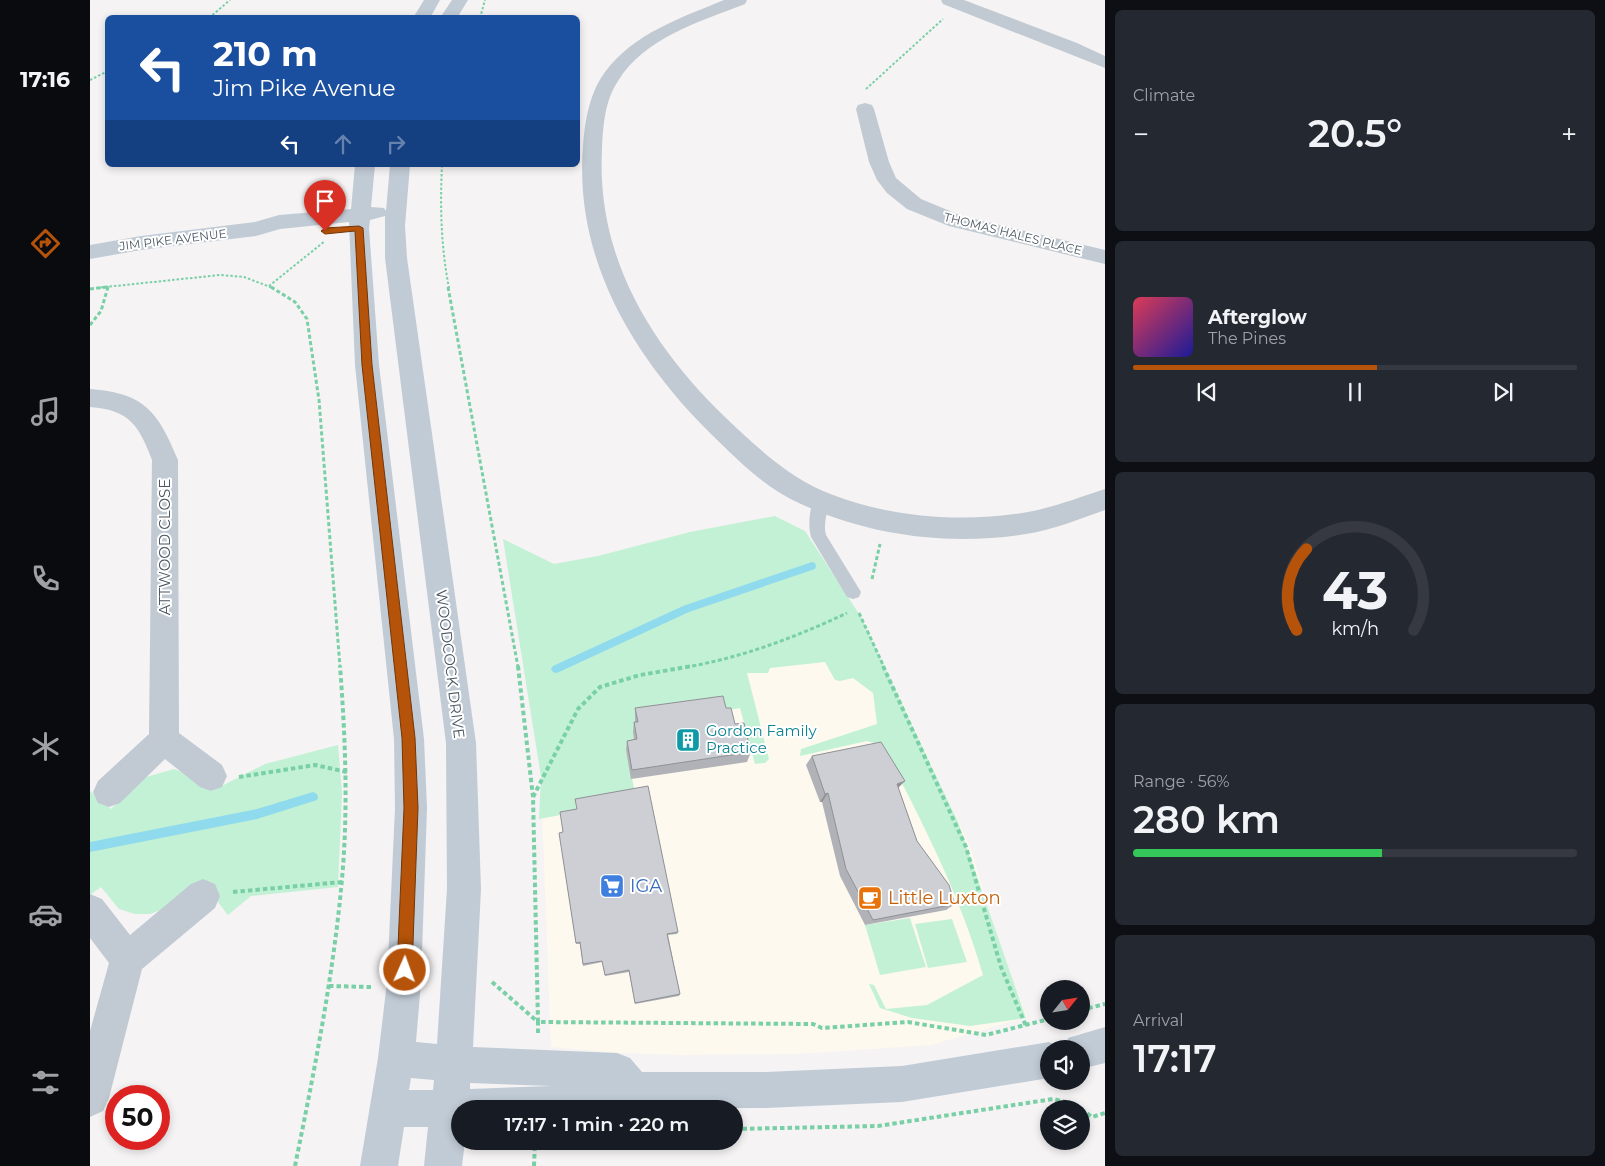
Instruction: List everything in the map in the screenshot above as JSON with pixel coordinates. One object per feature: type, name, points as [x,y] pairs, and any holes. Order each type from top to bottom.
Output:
[{"type":"main road","points":[[423,15],[432,0]]},
{"type":"main road","points":[[450,15],[460,0]]},
{"type":"main road","points":[[366,167],[359,222],[367,365],[408,738],[411,808],[405,970],[396,1058],[379,1166]]},
{"type":"main road","name":"WOODCOCK DRIVE","points":[[400,167],[396,219],[398,268],[461,743],[464,889],[454,1064],[443,1166]]},
{"type":"main road","name":"JIM PIKE AVENUE","points":[[90,252],[141,243],[256,229],[279,222],[359,222],[396,219]]},
{"type":"main road","name":"JIM PIKE AVENUE","points":[[256,229],[282,234],[325,231],[359,222]]},
{"type":"main road","points":[[396,1058],[454,1064],[617,1071],[634,1090]]},
{"type":"main road","points":[[389,1109],[450,1109],[536,1104],[618,1104],[634,1090],[766,1090],[902,1084],[1040,1061]]},
{"type":"street","points":[[739,0],[656,37],[632,54],[606,83],[598,105],[591,151],[590,198],[602,249],[624,304],[640,332],[682,389],[754,461],[791,487],[820,502],[862,516],[916,526],[972,529],[1054,517],[1105,500]]},
{"type":"street","points":[[955,2],[1071,47],[1105,63]]},
{"type":"street","name":"THOMAS HALES PLACE","points":[[865,109],[879,162],[887,180],[914,204],[956,221],[1105,257]]},
{"type":"street","name":"ATTWOOD CLOSE","points":[[90,398],[108,398],[126,404],[154,432],[165,460],[164,740]]},
{"type":"street","points":[[109,792],[164,740],[211,776]]},
{"type":"street","points":[[90,1098],[127,960],[215,896]]},
{"type":"street","points":[[90,911],[127,960]]},
{"type":"lane","points":[[820,502],[816,527],[819,537],[855,600]]},
{"type":"path","points":[[212,15],[230,0]]},
{"type":"path","points":[[865,109],[862,94],[955,2]]},
{"type":"path","points":[[90,80],[105,72]]},
{"type":"path","points":[[442,167],[440,203],[444,263],[517,661],[533,797],[538,1022],[813,1024],[822,1028],[908,1022],[986,1035],[1040,1022]]},
{"type":"path","points":[[269,286],[325,240],[325,231]]},
{"type":"path","points":[[90,288],[220,275],[244,277],[269,286],[295,302],[307,319],[319,400],[347,772],[342,882],[330,986],[295,1166]]},
{"type":"path","points":[[90,325],[101,311],[108,286]]},
{"type":"path","points":[[533,797],[578,709],[600,687],[640,675],[718,662],[812,629],[855,600],[868,595],[884,520]]},
{"type":"path","points":[[855,600],[966,847],[1002,967],[1025,1026]]},
{"type":"path","points":[[211,776],[242,777],[316,765],[347,772]]},
{"type":"path","points":[[215,896],[234,891],[342,882]]},
{"type":"path","points":[[330,986],[381,988]]},
{"type":"path","points":[[1090,1008],[1105,1004]]},
{"type":"path","points":[[1090,1116],[1092,1117],[1105,1113]]},
{"type":"path","points":[[534,1166],[535,1150]]},
{"type":"shaded area","points":[[857,614],[906,710],[972,851],[994,931],[1027,1017],[931,1045],[799,1054],[679,1055],[618,1053],[551,1047],[541,785],[633,678]]},
{"type":"green space","points":[[775,516],[805,531],[861,617],[958,822],[1026,1018],[970,1026],[912,1018],[880,1008],[869,984],[874,985],[886,1009],[927,1005],[983,975],[974,945],[939,858],[882,745],[867,741],[800,756],[801,749],[877,724],[873,693],[853,678],[840,681],[835,680],[825,662],[770,668],[768,673],[747,673],[769,759],[765,763],[755,764],[740,708],[724,711],[626,750],[637,802],[576,802],[577,812],[539,819],[541,777],[503,539],[554,564],[598,556],[690,532]]},
{"type":"green space","points":[[338,745],[342,792],[338,887],[251,896],[228,915],[203,883],[174,905],[150,914],[135,914],[119,909],[101,887],[90,895],[90,791],[111,809],[143,778],[174,769],[194,777],[212,791],[265,764]]},
{"type":"green space","points":[[910,918],[926,967],[880,975],[865,925]]},
{"type":"green space","points":[[952,919],[967,962],[928,968],[915,924]]},
{"type":"building","name":"Gordon Family Practice","points":[[723,696],[726,708],[731,708],[735,724],[744,723],[751,752],[632,770],[627,741],[637,739],[634,722],[638,722],[635,708]]},
{"type":"building","points":[[881,742],[905,781],[897,784],[917,841],[949,885],[955,904],[873,920],[846,869],[828,793],[825,794],[812,756]]},
{"type":"building","name":"IGA","points":[[648,786],[678,932],[667,934],[680,994],[635,1003],[629,970],[605,975],[602,961],[583,964],[580,942],[576,943],[559,833],[563,832],[560,812],[577,809],[575,799]]},
{"type":"waterway","points":[[556,669],[686,609],[812,566]]},
{"type":"waterway","points":[[90,847],[257,814],[313,797]]},
{"type":"place","name":"Gordon Family Practice","points":[[688,740]]},
{"type":"place","name":"IGA","points":[[612,886]]},
{"type":"place","name":"Little Luxton","points":[[870,898]]},
{"type":"route","points":[[325,231],[359,228],[367,365],[408,738],[411,808],[405,970]]}]
